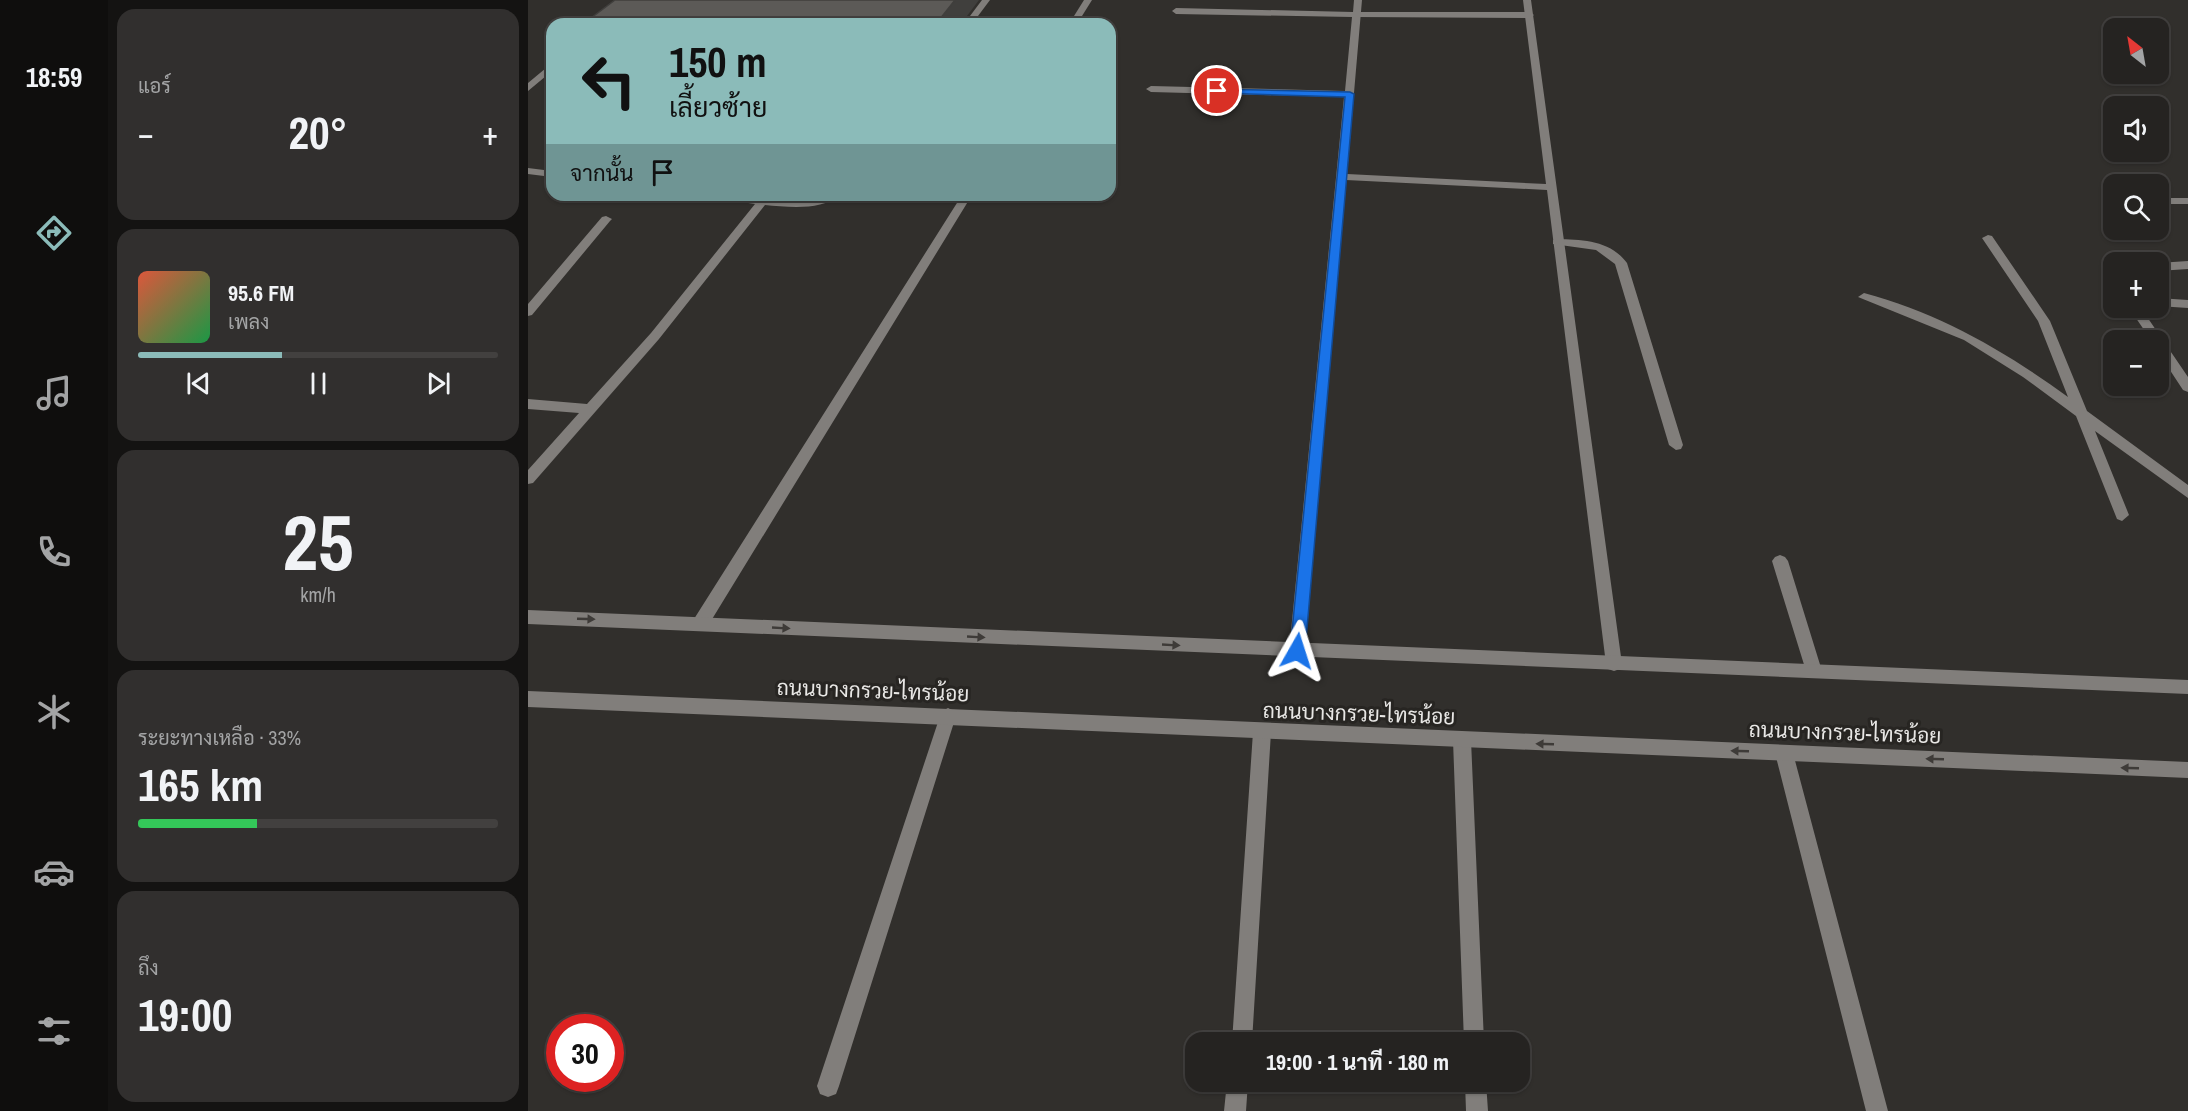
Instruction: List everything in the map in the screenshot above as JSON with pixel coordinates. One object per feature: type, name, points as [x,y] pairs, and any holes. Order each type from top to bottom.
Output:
[{"type":"street","points":[[972,18],[986,0]]},
{"type":"street","points":[[1077,18],[1088,0]]},
{"type":"street","points":[[1297,651],[1358,0]]},
{"type":"street","points":[[1527,0],[1614,664]]},
{"type":"street","points":[[1176,12],[1530,15]]},
{"type":"street","points":[[528,88],[546,72]]},
{"type":"street","points":[[1151,89],[1350,94]]},
{"type":"street","points":[[528,171],[546,173]]},
{"type":"street","points":[[1343,177],[1550,187]]},
{"type":"street","points":[[528,479],[655,336],[763,201],[806,203],[816,201]]},
{"type":"street","points":[[700,624],[963,201]]},
{"type":"street","points":[[2169,201],[2188,201]]},
{"type":"street","points":[[528,312],[606,219]]},
{"type":"street","points":[[1988,238],[2044,321],[2122,515]]},
{"type":"street","points":[[1557,242],[1605,247],[1621,263],[1676,445]]},
{"type":"street","points":[[2169,267],[2188,266]]},
{"type":"street","points":[[1864,297],[1899,308],[1968,337],[2028,374],[2188,493]]},
{"type":"street","points":[[2169,303],[2188,304]]},
{"type":"street","points":[[2169,358],[2188,387]]},
{"type":"street","points":[[528,404],[590,409]]},
{"type":"street","points":[[1780,561],[1814,671]]},
{"type":"street","points":[[528,617],[2188,687]]},
{"type":"street","name":"ถนนบางกรวย-ไทรน้อย","points":[[528,699],[2188,770]]},
{"type":"street","points":[[828,1086],[948,716]]},
{"type":"street","points":[[1243,1032],[1262,732]]},
{"type":"street","points":[[1462,740],[1474,1032]]},
{"type":"street","points":[[1784,753],[1877,1111]]},
{"type":"street","points":[[1235,1111],[1237,1092]]},
{"type":"street","points":[[1476,1092],[1477,1111]]},
{"type":"building","points":[[615,0],[955,0],[941,18],[591,18]]},
{"type":"route","points":[[1217,91],[1350,94],[1297,651]]}]
